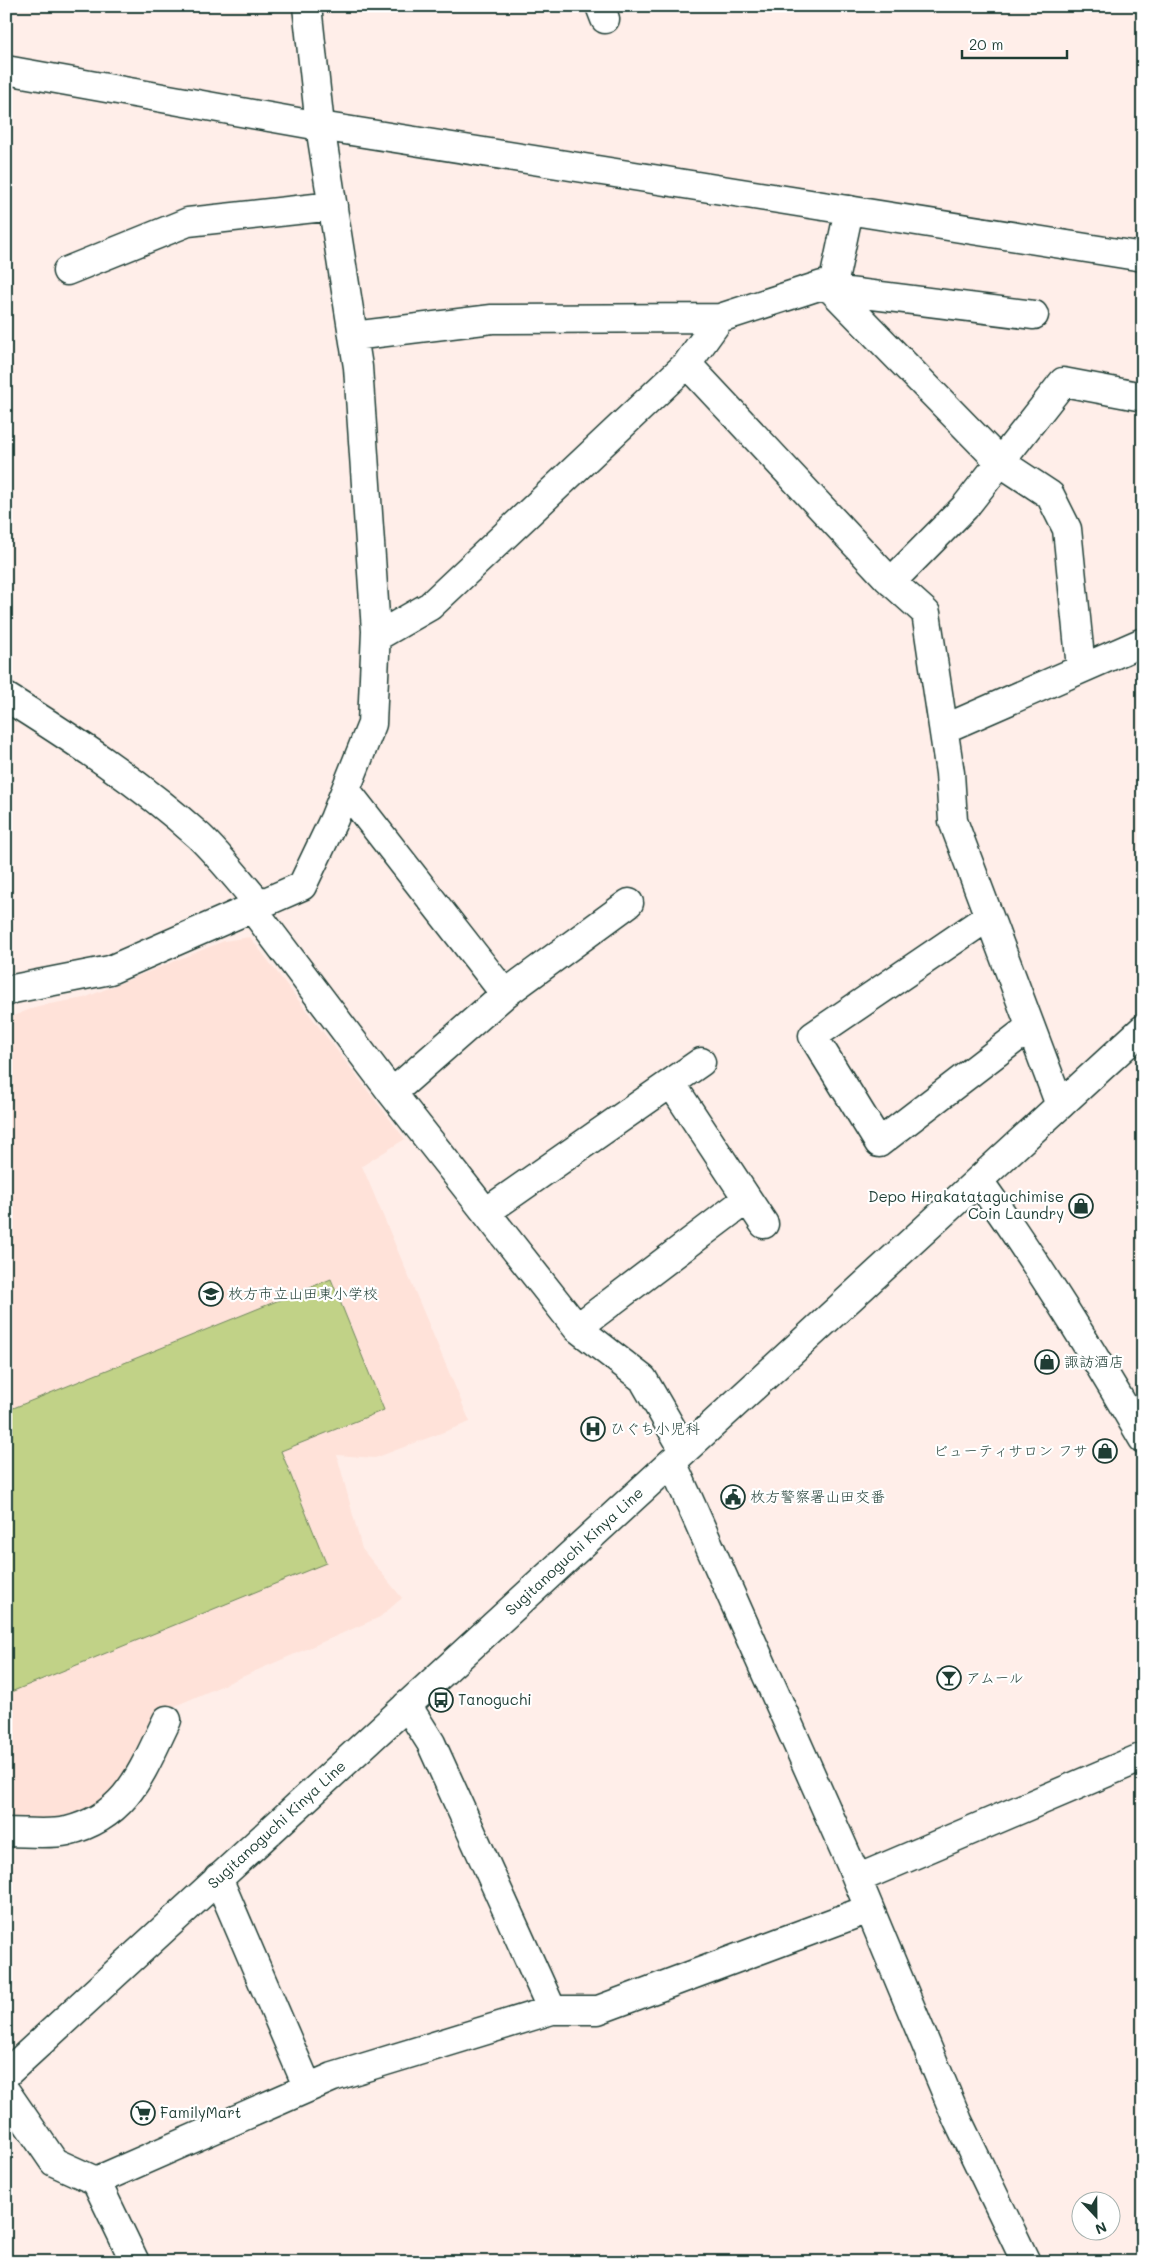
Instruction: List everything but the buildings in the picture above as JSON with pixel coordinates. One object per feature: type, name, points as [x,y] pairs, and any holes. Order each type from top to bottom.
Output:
[{"type":"street","points":[[6,992],[110,970],[302,886],[346,790],[372,724],[376,638],[358,367],[320,126],[307,6]]},
{"type":"street","points":[[6,70],[320,126],[1143,257]]},
{"type":"street","points":[[67,271],[188,222],[333,206]]},
{"type":"street","points":[[832,290],[849,210]]},
{"type":"street","points":[[353,336],[492,319],[720,318],[822,285],[832,290],[1000,462],[1050,495],[1067,529],[1081,668]]},
{"type":"street","points":[[832,290],[1034,315]]},
{"type":"street","points":[[376,638],[430,606],[687,364],[720,318]]},
{"type":"street","points":[[687,364],[891,582],[926,613],[932,665],[944,729],[953,821],[1060,1105]]},
{"type":"street","points":[[891,582],[966,507],[1063,382],[1143,397]]},
{"type":"street","points":[[944,729],[1143,642]]},
{"type":"street","points":[[6,698],[52,726],[122,775],[200,837],[256,906],[392,1093],[577,1328],[643,1379],[678,1456],[958,2120],[1026,2262]]},
{"type":"street","points":[[346,790],[505,994]]},
{"type":"street","points":[[392,1093],[505,994],[629,903]]},
{"type":"street","points":[[988,917],[813,1036],[879,1143],[1030,1027]]},
{"type":"street","name":"Sugitanoguchi Kinya Line","points":[[6,2074],[1143,1029]]},
{"type":"street","points":[[486,1212],[700,1062]]},
{"type":"street","points":[[671,1083],[764,1224]]},
{"type":"street","points":[[979,1180],[1010,1224],[1095,1358],[1143,1439]]},
{"type":"street","points":[[577,1328],[747,1199]]},
{"type":"street","points":[[408,1704],[431,1743],[552,2010]]},
{"type":"street","points":[[6,1832],[66,1831],[105,1817],[135,1786],[167,1720]]},
{"type":"street","points":[[856,1879],[1143,1757]]},
{"type":"street","points":[[218,1878],[308,2088]]},
{"type":"street","points":[[96,2181],[333,2077],[552,2010],[598,2010],[868,1908]]},
{"type":"street","points":[[6,2092],[54,2162],[96,2181],[135,2262]]},
{"type":"shaded area","name":"枚方市立山田東小学校","points":[[250,937],[405,1139],[362,1166],[470,1422],[375,1458],[337,1455],[362,1549],[402,1598],[380,1617],[152,1716],[126,1771],[100,1804],[48,1821],[6,1819],[6,1019],[38,1006],[84,998],[224,941]]},
{"type":"green space","points":[[331,1279],[384,1410],[281,1451],[326,1563],[6,1694],[6,1411]]},
{"type":"place","name":"Depo Hirakatataguchimise Coin Laundry","points":[[1081,1206]]},
{"type":"place","name":"枚方市立山田東小学校","points":[[211,1294]]},
{"type":"place","name":"諏訪酒店","points":[[1047,1362]]},
{"type":"place","name":"ひぐち小児科","points":[[593,1429]]},
{"type":"place","name":"ビューティサロン フサ","points":[[1105,1451]]},
{"type":"place","name":"枚方警察署山田交番","points":[[733,1497]]},
{"type":"place","name":"アムール","points":[[949,1678]]},
{"type":"place","name":"Tanoguchi","points":[[441,1700]]},
{"type":"place","name":"FamilyMart","points":[[143,2113]]}]
